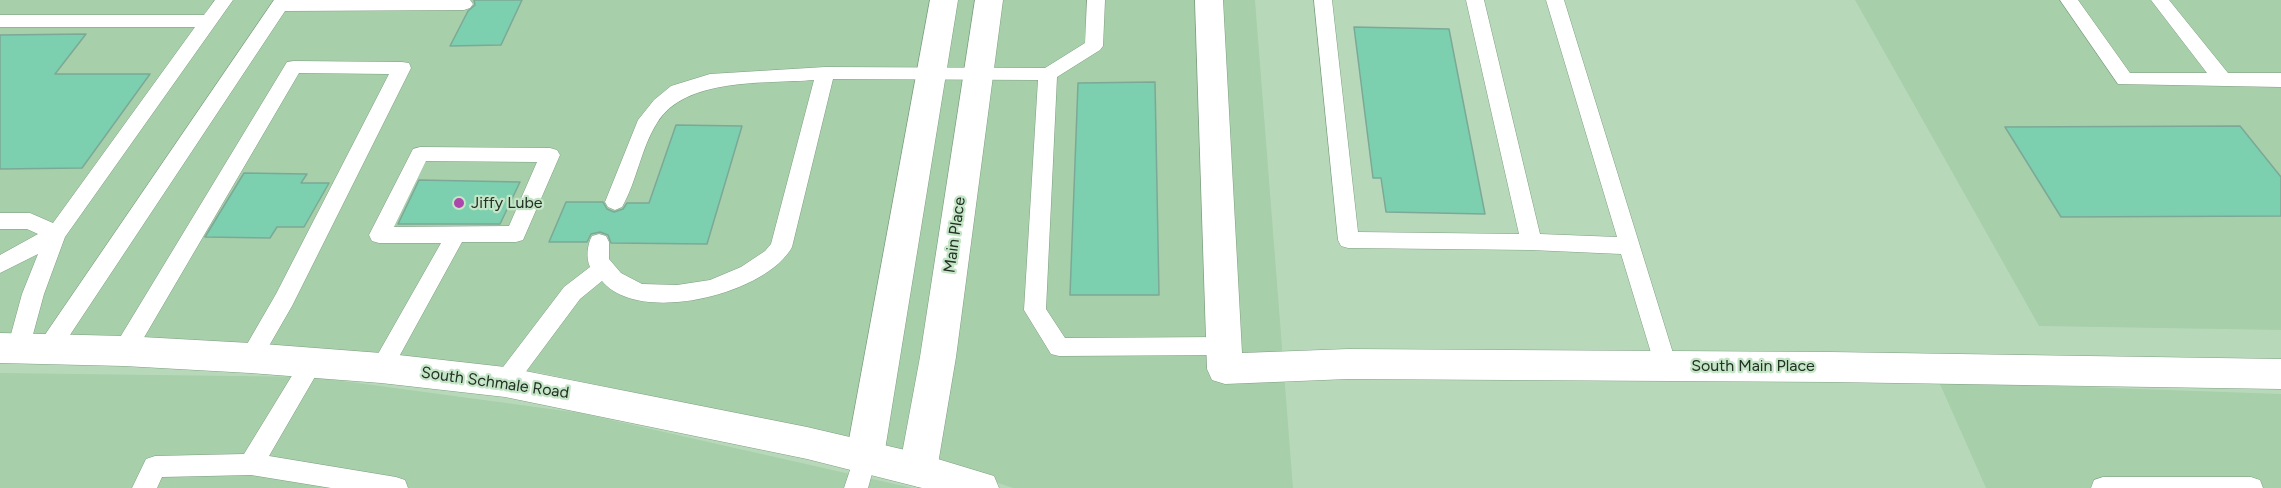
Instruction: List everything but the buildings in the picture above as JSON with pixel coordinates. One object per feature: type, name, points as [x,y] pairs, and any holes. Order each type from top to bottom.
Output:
[{"type":"street","points":[[860,472],[944,0]]},
{"type":"street","name":"Main Place","points":[[916,479],[938,357],[989,0]]},
{"type":"street","points":[[1209,0],[1224,358]]},
{"type":"street","name":"South Schmale Road","points":[[22,348],[250,358],[381,368],[505,382],[623,404],[860,472],[980,488]]},
{"type":"street","name":"South Main Place","points":[[1224,358],[1348,364],[2281,374]]},
{"type":"lane","points":[[22,348],[33,294],[56,234],[224,0]]},
{"type":"lane","points":[[615,202],[648,120],[678,91],[710,81],[825,73],[1048,74],[1094,46],[1096,0]]},
{"type":"lane","points":[[1323,0],[1348,240],[1531,242],[1629,246]]},
{"type":"lane","points":[[1475,0],[1531,242]]},
{"type":"lane","points":[[1555,0],[1666,366]]},
{"type":"lane","points":[[2069,0],[2125,80],[2281,80]]},
{"type":"lane","points":[[2160,0],[2222,80]]},
{"type":"lane","points":[[22,348],[282,2],[464,4]]},
{"type":"lane","points":[[0,21],[210,21]]},
{"type":"lane","points":[[124,351],[294,68],[402,68],[284,300],[250,358]]},
{"type":"lane","points":[[599,242],[598,261],[613,279],[639,293],[677,294],[712,288],[749,273],[772,257],[781,247],[825,73]]},
{"type":"lane","points":[[1048,74],[1035,310],[1059,346],[1224,358]]},
{"type":"lane","points":[[420,154],[550,155],[516,234],[456,234],[379,235],[420,154]]},
{"type":"lane","points":[[0,221],[30,221],[56,234]]},
{"type":"lane","points":[[0,266],[56,234]]},
{"type":"lane","points":[[381,368],[456,234]]},
{"type":"lane","points":[[505,382],[572,293],[604,268]]},
{"type":"lane","points":[[251,464],[312,363]]},
{"type":"lane","points":[[144,488],[155,467],[251,464],[396,488]]},
{"type":"lane","points":[[2103,488],[2252,488]]},
{"type":"shaded area","points":[[0,0],[1255,0],[1293,488],[1013,488],[892,447],[537,372],[0,339]]},
{"type":"shaded area","points":[[1855,0],[2281,0],[2281,330],[2039,326]]},
{"type":"shaded area","points":[[0,373],[313,377],[580,413],[912,488],[0,488]]},
{"type":"shaded area","points":[[1939,382],[2281,394],[2281,488],[1986,488]]},
{"type":"place","name":"Jiffy Lube","points":[[459,203]]}]
